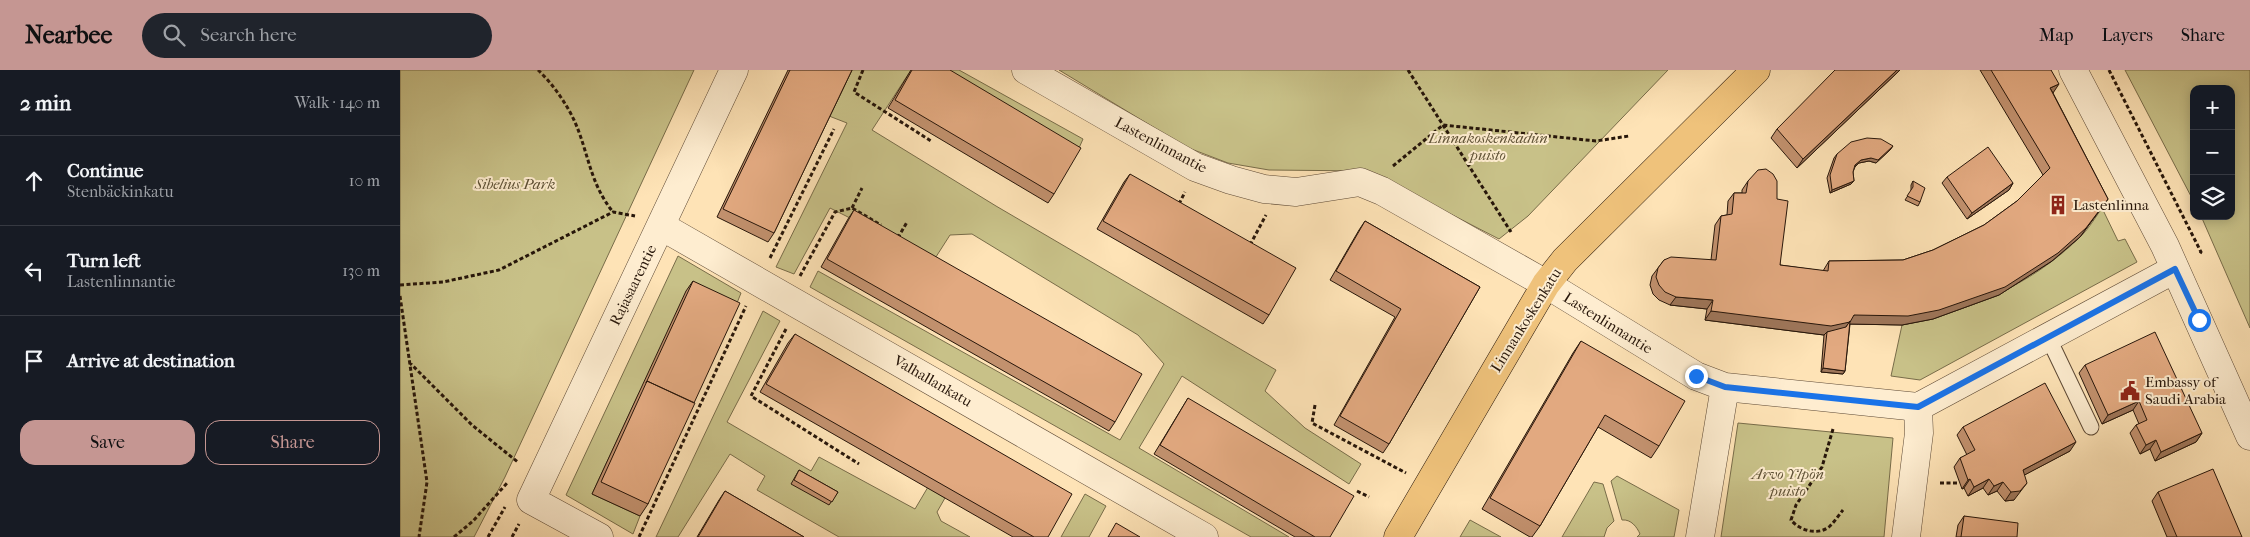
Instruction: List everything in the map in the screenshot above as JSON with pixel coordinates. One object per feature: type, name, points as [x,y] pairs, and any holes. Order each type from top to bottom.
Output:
[{"type":"main road","name":"Linnankoskenkatu","points":[[1398,537],[1546,284],[1565,260],[1756,70]]},
{"type":"street","name":"Rajasaarentie","points":[[599,537],[531,500],[734,70]]},
{"type":"street","name":"Lastenlinnantie","points":[[1026,70],[1195,167],[1231,180],[1264,189],[1296,192],[1360,182],[1382,191],[1546,284],[1696,376],[1725,387],[1918,407]]},
{"type":"street","points":[[2073,70],[2175,269],[2250,436]]},
{"type":"street","name":"Valhallankatu","points":[[662,226],[1204,537]]},
{"type":"street","points":[[1906,537],[1919,433],[1918,407],[2175,269]]},
{"type":"street","points":[[1700,537],[1725,387]]},
{"type":"lane","points":[[2048,337],[2091,427]]},
{"type":"path","points":[[538,70],[557,92],[574,120],[599,195],[613,212]]},
{"type":"path","points":[[863,70],[854,92],[932,141]]},
{"type":"path","points":[[1408,70],[1512,234]]},
{"type":"path","points":[[2109,70],[2201,252]]},
{"type":"path","points":[[1382,191],[1388,170],[1442,125],[1596,141],[1629,136]]},
{"type":"path","points":[[770,259],[834,129]]},
{"type":"path","points":[[852,208],[862,188]]},
{"type":"path","points":[[799,277],[835,212],[852,208],[884,227]]},
{"type":"path","points":[[400,285],[443,282],[499,270],[613,212],[642,217],[662,226]]},
{"type":"path","points":[[1247,252],[1267,212]]},
{"type":"path","points":[[891,232],[899,236],[907,222]]},
{"type":"path","points":[[400,296],[427,482],[419,537]]},
{"type":"path","points":[[788,326],[751,396],[859,464]]},
{"type":"path","points":[[639,537],[729,340]]},
{"type":"path","points":[[409,362],[472,425],[524,467]]},
{"type":"path","points":[[1315,405],[1312,423],[1388,462],[1428,486]]},
{"type":"path","points":[[1833,429],[1822,467],[1792,514],[1791,520],[1796,526],[1808,532],[1829,527],[1842,510]]},
{"type":"path","points":[[454,537],[473,520],[512,478]]},
{"type":"path","points":[[1935,483],[1959,483]]},
{"type":"path","points":[[1357,491],[1369,497]]},
{"type":"path","points":[[1807,537],[1808,532]]},
{"type":"green space","name":"Sibelius Park","points":[[400,70],[694,70],[505,477],[474,537],[400,537]]},
{"type":"green space","points":[[850,70],[911,70],[872,130],[996,206],[1276,370],[1265,391],[1305,428],[1361,464],[1349,484],[1182,376],[1139,448],[1289,537],[1251,537],[810,287],[818,271],[1120,440],[1164,364],[1138,335],[972,234],[950,235],[934,260],[830,208],[794,274],[776,267],[847,123],[829,116]]},
{"type":"green space","points":[[929,70],[959,70],[1083,139],[1075,157]]},
{"type":"green space","name":"Linnakoskenkadun puisto","points":[[1059,70],[1668,70],[1528,216],[1499,239],[1367,171],[1269,170],[1228,163],[1186,147]]},
{"type":"green space","points":[[2125,70],[2250,70],[2250,328],[2203,220],[2235,220],[2235,85],[2190,85],[2190,194]]},
{"type":"green space","points":[[2102,208],[2118,241],[2125,239],[2137,262],[1920,380],[1891,376],[1902,325],[1974,304],[2019,283],[2060,255],[2079,238]]},
{"type":"green space","points":[[678,256],[741,293],[733,313],[639,393],[592,494],[640,516],[633,534],[566,495]]},
{"type":"green space","points":[[763,311],[780,321],[727,422],[811,471],[819,457],[915,509],[928,487],[945,498],[937,512],[941,521],[970,537],[839,537],[757,490],[765,476],[730,454],[678,537],[656,537]]},
{"type":"green space","name":"Arvo Ylpön puisto","points":[[1738,423],[1893,438],[1884,537],[1721,537]]},
{"type":"green space","points":[[1617,476],[1679,510],[1674,537],[1637,537],[1640,534],[1635,526],[1631,522],[1622,520],[1611,481]]},
{"type":"green space","points":[[1594,482],[1603,484],[1614,521],[1607,528],[1604,537],[1562,537]]},
{"type":"green space","points":[[1085,494],[1106,506],[1089,537],[1061,537]]},
{"type":"green space","points":[[1470,520],[1501,537],[1460,537]]},
{"type":"building","points":[[790,70],[852,70],[774,233],[723,209]]},
{"type":"building","points":[[912,70],[950,70],[1081,148],[1054,194],[895,100]]},
{"type":"building","points":[[1835,70],[1897,70],[1803,159],[1777,129]]},
{"type":"building","name":"Lastenlinna","points":[[1991,70],[2051,70],[2059,84],[2050,88],[2108,199],[2086,228],[2058,253],[2005,287],[1939,310],[1908,316],[1854,315],[1850,322],[1831,326],[1711,311],[1713,300],[1676,297],[1665,292],[1659,285],[1656,277],[1658,268],[1664,260],[1671,257],[1716,260],[1721,216],[1732,214],[1734,193],[1746,193],[1748,181],[1758,170],[1766,169],[1773,174],[1777,181],[1777,199],[1788,201],[1780,265],[1828,271],[1829,261],[1903,260],[1933,250],[1984,225],[2017,201],[2050,168]]},
{"type":"building","points":[[1867,138],[1881,139],[1893,146],[1878,160],[1871,158],[1861,160],[1855,165],[1853,172],[1854,181],[1832,190],[1830,175],[1837,154],[1851,142]]},
{"type":"building","points":[[1988,147],[2013,183],[1972,213],[1947,177]]},
{"type":"building","points":[[1130,174],[1296,268],[1269,315],[1103,221]]},
{"type":"building","points":[[1913,181],[1925,188],[1920,202],[1907,196],[1913,187]]},
{"type":"building","points":[[854,210],[1142,374],[1115,422],[827,259]]},
{"type":"building","points":[[1365,221],[1480,287],[1389,444],[1340,416],[1401,309],[1336,271]]},
{"type":"building","points":[[693,281],[740,303],[694,403],[647,381],[646,383]]},
{"type":"building","points":[[1850,321],[1845,371],[1823,368],[1827,332],[1846,327]]},
{"type":"building","name":"Embassy of Saudi Arabia","points":[[2155,332],[2202,433],[2161,452],[2156,440],[2146,445],[2136,425],[2147,420],[2139,401],[2108,415],[2085,365]]},
{"type":"building","points":[[795,334],[1072,494],[1048,537],[1034,537],[766,384]]},
{"type":"building","points":[[1581,341],[1685,401],[1659,446],[1605,415],[1540,526],[1490,498]]},
{"type":"building","points":[[647,381],[695,403],[648,504],[601,482]]},
{"type":"building","points":[[2045,383],[2076,442],[2023,470],[2027,483],[2020,491],[2011,492],[2003,482],[1994,486],[1989,479],[1974,487],[1970,479],[1968,480],[1960,458],[1975,450],[1963,427]]},
{"type":"building","points":[[1188,398],[1354,496],[1330,537],[1315,537],[1160,445]]},
{"type":"building","points":[[2213,469],[2242,537],[2177,537],[2158,492]]},
{"type":"building","points":[[799,470],[838,492],[832,502],[794,480]]},
{"type":"building","points":[[725,491],[804,537],[698,537]]},
{"type":"building","points":[[1964,516],[2018,523],[2017,537],[1961,537]]},
{"type":"building","points":[[1116,523],[1140,537],[1108,537]]},
{"type":"place","name":"Lastenlinna","points":[[2058,205]]},
{"type":"place","name":"Embassy of Saudi Arabia","points":[[2130,391]]},
{"type":"route","points":[[1696,376],[1725,387],[1918,407],[2175,269],[2199,320]]}]
